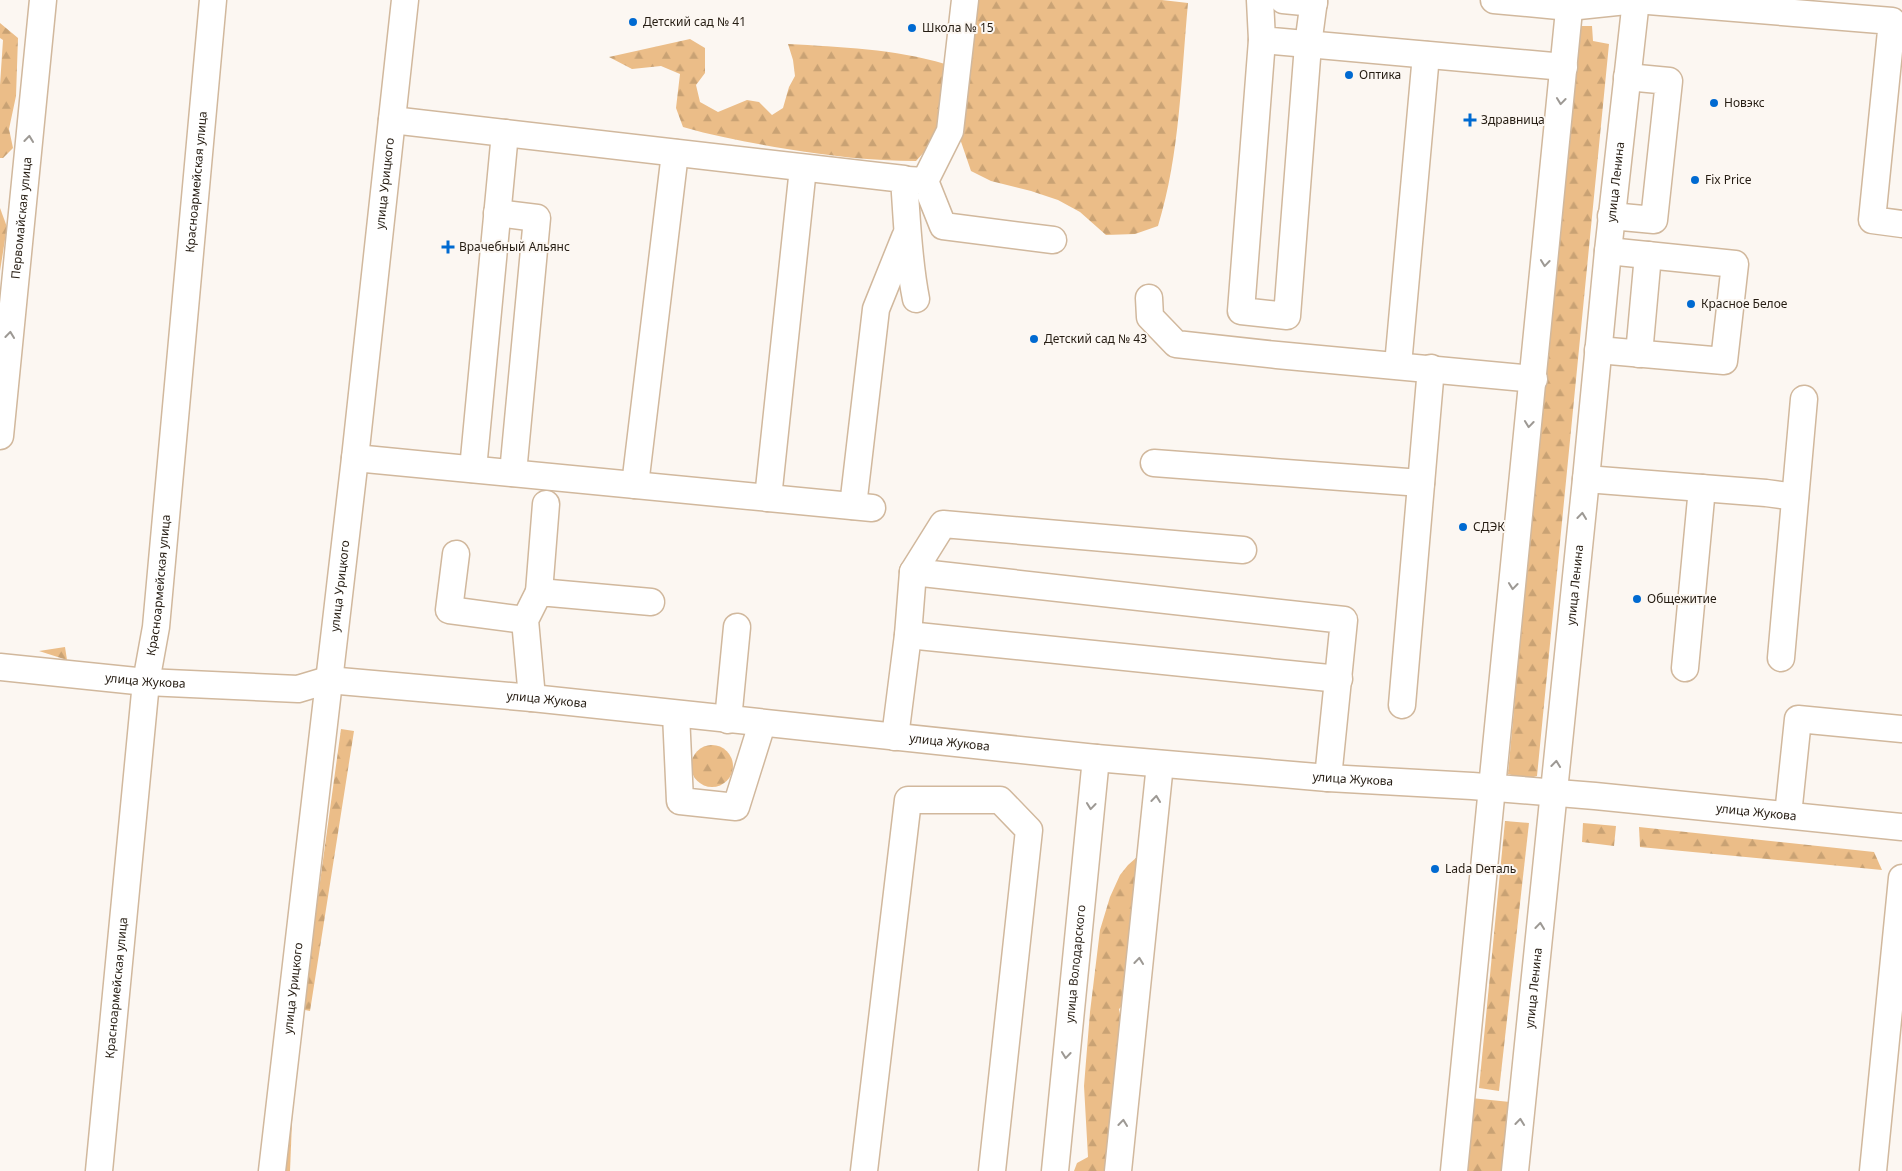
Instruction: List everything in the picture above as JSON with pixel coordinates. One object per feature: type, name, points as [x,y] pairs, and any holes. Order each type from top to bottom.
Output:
[{"type":"street","name":"Первомайская улица","points":[[0,436],[43,0]]},
{"type":"street","name":"Красноармейская улица","points":[[99,1171],[146,682],[156,627],[213,0]]},
{"type":"street","name":"улица Урицкого","points":[[272,1171],[355,458],[405,0]]},
{"type":"street","points":[[916,299],[910,268],[908,230],[914,180],[950,131],[965,0]]},
{"type":"street","points":[[1260,0],[1262,40],[1241,312],[1287,316],[1308,44],[1314,1],[1283,0]]},
{"type":"street","points":[[1494,0],[1569,3],[1636,0],[1857,9],[1897,22],[1872,220],[1902,224]]},
{"type":"street","name":"улица Ленина","points":[[1515,1171],[1611,216],[1636,0]]},
{"type":"street","points":[[1454,1171],[1534,378],[1569,3]]},
{"type":"street","points":[[1262,40],[1564,67]]},
{"type":"street","points":[[1398,366],[1426,55]]},
{"type":"street","points":[[1611,216],[1654,220],[1669,81],[1627,78]]},
{"type":"street","points":[[392,120],[914,180]]},
{"type":"street","points":[[472,469],[505,133]]},
{"type":"street","points":[[635,485],[675,153]]},
{"type":"street","points":[[768,498],[803,168]]},
{"type":"street","points":[[914,180],[944,226],[1053,240]]},
{"type":"street","points":[[497,213],[537,218],[513,473]]},
{"type":"street","points":[[355,458],[863,507],[876,308],[908,230]]},
{"type":"street","points":[[1598,350],[1724,361],[1735,264],[1608,251]]},
{"type":"street","points":[[1639,354],[1648,255]]},
{"type":"street","points":[[1149,298],[1150,316],[1176,344],[1534,378]]},
{"type":"street","points":[[1402,705],[1431,368]]},
{"type":"street","points":[[1781,658],[1804,399]]},
{"type":"street","points":[[1154,463],[1421,483]]},
{"type":"street","points":[[1586,479],[1795,497]]},
{"type":"street","points":[[1685,668],[1702,488]]},
{"type":"street","points":[[532,698],[525,620],[540,592],[546,504]]},
{"type":"street","points":[[895,737],[908,635],[913,572],[943,524],[1243,550]]},
{"type":"street","points":[[456,554],[449,610],[525,620]]},
{"type":"street","points":[[913,572],[1344,620],[1328,778]]},
{"type":"street","points":[[540,592],[651,602]]},
{"type":"street","points":[[728,720],[738,627]]},
{"type":"street","points":[[908,635],[1339,679]]},
{"type":"street","name":"улица Жукова","points":[[0,667],[146,682],[298,689],[328,680],[532,698],[762,724],[1160,764],[1328,778],[1553,793],[1902,827]]},
{"type":"street","points":[[676,714],[680,801],[736,807],[762,724]]},
{"type":"street","points":[[1788,815],[1798,719],[1902,729]]},
{"type":"street","name":"улица Володарского","points":[[1054,1171],[1096,758]]},
{"type":"street","points":[[1118,1171],[1160,764]]},
{"type":"street","points":[[864,1171],[908,800],[1000,800],[1029,830],[992,1171]]},
{"type":"street","points":[[1873,1171],[1902,878]]},
{"type":"green space","points":[[972,0],[1162,0],[1188,3],[1175,144],[1171,172],[1158,226],[1135,234],[1106,235],[1080,212],[1058,200],[991,181],[971,171],[957,130]]},
{"type":"green space","points":[[0,23],[18,38],[16,96],[9,129],[13,148],[3,158],[0,158],[0,85],[3,40],[0,38]]},
{"type":"green space","points":[[1577,26],[1592,26],[1593,41],[1609,44],[1537,776],[1527,779],[1508,774]]},
{"type":"green space","points":[[690,39],[705,48],[705,73],[696,85],[700,102],[718,112],[747,100],[759,102],[772,115],[783,108],[789,87],[795,76],[788,44],[887,52],[945,64],[939,124],[935,140],[916,161],[883,160],[787,149],[722,137],[683,127],[676,108],[680,74],[661,66],[632,69],[609,57]]},
{"type":"green space","points":[[0,208],[7,227],[0,271]]},
{"type":"green space","points":[[65,647],[67,660],[39,651]]},
{"type":"green space","points":[[341,729],[354,731],[310,1011],[300,1009],[313,933]]},
{"type":"green space","points":[[712,745],[727,751],[733,766],[727,781],[712,787],[697,781],[691,766],[697,751]]},
{"type":"green space","points":[[1505,821],[1529,823],[1499,1091],[1479,1088]]},
{"type":"green space","points":[[1583,823],[1616,826],[1614,846],[1582,842]]},
{"type":"green space","points":[[1639,827],[1874,852],[1882,870],[1640,847]]},
{"type":"green space","points":[[1145,850],[1130,998],[1119,1009],[1126,1044],[1108,1171],[1074,1171],[1077,1163],[1088,1157],[1084,1086],[1090,1012],[1100,930],[1110,897],[1120,875]]},
{"type":"green space","points":[[293,1097],[290,1171],[284,1171]]},
{"type":"green space","points":[[1471,1098],[1510,1102],[1503,1171],[1464,1171]]},
{"type":"place","name":"Детский сад № 41","points":[[633,22]]},
{"type":"place","name":"Школа № 15","points":[[912,28]]},
{"type":"place","name":"Оптика","points":[[1349,75]]},
{"type":"place","name":"Новэкс","points":[[1714,103]]},
{"type":"place","name":"Здравница","points":[[1470,120]]},
{"type":"place","name":"Fix Price","points":[[1695,180]]},
{"type":"place","name":"Врачебный Альянс","points":[[448,247]]},
{"type":"place","name":"Красное Белое","points":[[1691,304]]},
{"type":"place","name":"Детский сад № 43","points":[[1034,339]]},
{"type":"place","name":"СДЭК","points":[[1463,527]]},
{"type":"place","name":"Общежитие","points":[[1637,599]]},
{"type":"place","name":"Lada Dеталь","points":[[1435,869]]}]
